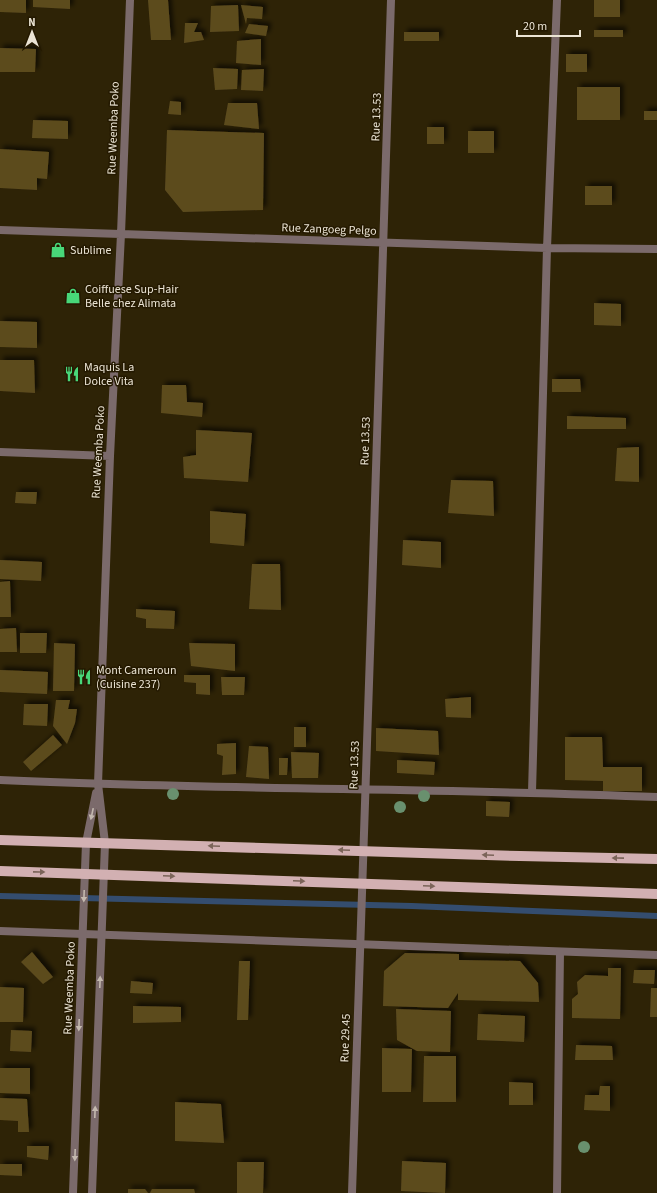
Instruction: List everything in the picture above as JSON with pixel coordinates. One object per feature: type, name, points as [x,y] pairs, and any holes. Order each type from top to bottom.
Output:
[{"type":"main road","points":[[0,840],[657,859]]},
{"type":"main road","points":[[0,871],[657,894]]},
{"type":"street","name":"Rue Weemba Poko","points":[[92,1193],[105,843],[98,784],[110,456],[121,234],[130,0]]},
{"type":"street","name":"Rue 13.53","points":[[362,883],[385,242],[391,0]]},
{"type":"street","points":[[532,792],[547,248],[557,0]]},
{"type":"street","name":"Rue Zangoeg Pelgo","points":[[0,230],[547,248],[657,249]]},
{"type":"street","points":[[0,452],[110,456]]},
{"type":"street","points":[[0,780],[98,784],[532,792],[657,797]]},
{"type":"street","name":"Rue Weemba Poko","points":[[73,1193],[86,843],[98,784]]},
{"type":"street","name":"Rue 29.45","points":[[352,1193],[362,883]]},
{"type":"street","points":[[0,932],[657,956]]},
{"type":"street","points":[[557,1193],[560,952]]},
{"type":"building","points":[[0,0],[26,0],[26,13],[0,12]]},
{"type":"building","points":[[33,0],[70,0],[70,9],[33,7]]},
{"type":"building","points":[[148,0],[168,0],[171,40],[151,40]]},
{"type":"building","points":[[594,0],[620,0],[620,17],[594,17]]},
{"type":"building","points":[[238,5],[239,31],[210,32],[211,6]]},
{"type":"building","points":[[241,5],[263,7],[262,19],[247,18],[246,24]]},
{"type":"building","points":[[185,23],[198,23],[194,32],[201,32],[204,40],[184,43]]},
{"type":"building","points":[[249,24],[268,26],[266,36],[245,33]]},
{"type":"building","points":[[594,30],[623,30],[623,37],[594,37]]},
{"type":"building","points":[[404,32],[439,32],[439,41],[404,41]]},
{"type":"building","points":[[261,39],[261,65],[236,63],[237,41]]},
{"type":"building","points":[[0,48],[36,49],[35,72],[0,72]]},
{"type":"building","points":[[566,54],[587,54],[587,72],[566,72]]},
{"type":"building","points":[[213,68],[238,69],[237,89],[215,90]]},
{"type":"building","points":[[264,69],[263,91],[241,90],[242,70]]},
{"type":"building","points":[[577,87],[620,87],[620,120],[577,120]]},
{"type":"building","points":[[170,101],[181,102],[181,115],[168,114]]},
{"type":"building","points":[[228,103],[257,103],[259,129],[224,125]]},
{"type":"building","points":[[644,111],[657,111],[657,120],[644,120]]},
{"type":"building","points":[[33,120],[68,121],[68,139],[32,138]]},
{"type":"building","points":[[427,127],[444,127],[444,144],[427,144]]},
{"type":"building","points":[[167,130],[264,133],[263,210],[183,212],[165,190]]},
{"type":"building","points":[[468,131],[494,131],[494,153],[468,153]]},
{"type":"building","points":[[0,149],[49,152],[47,179],[37,178],[37,190],[0,188]]},
{"type":"building","points":[[585,186],[612,186],[612,205],[585,205]]},
{"type":"building","points":[[594,303],[621,304],[621,326],[594,325]]},
{"type":"building","points":[[0,321],[37,322],[37,348],[0,347]]},
{"type":"building","points":[[0,360],[34,360],[35,393],[0,391]]},
{"type":"building","points":[[552,379],[580,379],[581,392],[552,392]]},
{"type":"building","points":[[162,385],[186,385],[187,402],[203,403],[202,417],[161,413]]},
{"type":"building","points":[[567,416],[626,418],[626,429],[567,429]]},
{"type":"building","points":[[196,430],[252,433],[248,482],[184,478],[183,457],[196,455]]},
{"type":"building","points":[[639,447],[639,482],[615,481],[617,448]]},
{"type":"building","points":[[451,480],[493,481],[494,516],[448,513]]},
{"type":"building","points":[[16,492],[37,492],[36,504],[15,503]]},
{"type":"building","points":[[210,511],[246,514],[244,546],[210,543]]},
{"type":"building","points":[[403,540],[441,542],[441,568],[402,565]]},
{"type":"building","points":[[0,560],[42,562],[41,581],[0,579]]},
{"type":"building","points":[[252,564],[280,564],[281,610],[249,609]]},
{"type":"building","points":[[10,581],[11,617],[0,617],[0,582]]},
{"type":"building","points":[[136,609],[175,611],[174,629],[146,628],[146,619],[136,617]]},
{"type":"building","points":[[16,628],[17,652],[0,652],[0,629]]},
{"type":"building","points":[[20,633],[47,633],[46,653],[20,653]]},
{"type":"building","points":[[54,643],[75,644],[74,691],[53,691]]},
{"type":"building","points":[[189,643],[235,644],[235,671],[191,666]]},
{"type":"building","points":[[0,670],[48,672],[47,694],[0,692]]},
{"type":"building","points":[[184,675],[210,675],[210,695],[196,694],[196,683],[184,682]]},
{"type":"building","points":[[221,677],[245,677],[244,695],[222,695]]},
{"type":"building","points":[[471,697],[471,718],[446,717],[445,699]]},
{"type":"building","points":[[56,700],[70,700],[68,709],[77,709],[75,723],[67,744],[53,726]]},
{"type":"building","points":[[24,704],[48,704],[47,726],[23,725]]},
{"type":"building","points":[[294,727],[306,727],[306,747],[294,747]]},
{"type":"building","points":[[376,728],[438,731],[439,755],[376,751]]},
{"type":"building","points":[[53,735],[62,745],[31,771],[23,762]]},
{"type":"building","points":[[565,737],[602,737],[603,767],[642,767],[642,791],[603,791],[603,781],[565,780]]},
{"type":"building","points":[[236,743],[236,774],[222,775],[223,756],[217,754],[217,744]]},
{"type":"building","points":[[249,746],[268,747],[269,779],[246,777]]},
{"type":"building","points":[[291,752],[319,753],[318,778],[292,778]]},
{"type":"building","points":[[279,758],[288,758],[287,775],[279,775]]},
{"type":"building","points":[[397,760],[435,762],[434,775],[397,773]]},
{"type":"building","points":[[486,801],[510,802],[509,817],[486,816]]},
{"type":"building","points":[[32,952],[53,977],[43,984],[21,962]]},
{"type":"building","points":[[405,953],[459,954],[459,960],[520,961],[538,983],[539,1002],[458,1000],[458,993],[448,1008],[383,1006],[384,971]]},
{"type":"building","points":[[239,961],[250,961],[248,1020],[237,1020]]},
{"type":"building","points":[[608,968],[621,968],[620,1019],[572,1018],[572,999],[578,994],[577,982],[585,975],[608,976]]},
{"type":"building","points":[[634,970],[655,970],[654,984],[633,983]]},
{"type":"building","points":[[131,981],[153,983],[152,994],[130,993]]},
{"type":"building","points":[[0,987],[24,988],[23,1022],[0,1022]]},
{"type":"building","points":[[651,988],[657,988],[657,1017],[650,1017]]},
{"type":"building","points":[[133,1006],[181,1007],[181,1022],[133,1023]]},
{"type":"building","points":[[396,1009],[451,1011],[450,1052],[417,1051],[397,1040]]},
{"type":"building","points":[[478,1014],[525,1016],[524,1042],[477,1040]]},
{"type":"building","points":[[11,1030],[32,1031],[31,1052],[10,1051]]},
{"type":"building","points":[[576,1045],[612,1046],[613,1060],[575,1060]]},
{"type":"building","points":[[382,1048],[412,1049],[411,1092],[382,1092]]},
{"type":"building","points":[[424,1056],[456,1056],[456,1102],[423,1102]]},
{"type":"building","points":[[0,1068],[30,1068],[30,1094],[0,1093]]},
{"type":"building","points":[[509,1082],[533,1083],[533,1105],[509,1105]]},
{"type":"building","points":[[600,1086],[610,1086],[610,1111],[584,1110],[585,1095],[599,1095]]},
{"type":"building","points":[[0,1098],[27,1099],[29,1132],[18,1132],[18,1121],[0,1120]]},
{"type":"building","points":[[175,1102],[221,1104],[224,1143],[175,1141]]},
{"type":"building","points":[[27,1146],[49,1146],[48,1160],[27,1157]]},
{"type":"building","points":[[402,1161],[446,1163],[445,1193],[401,1191]]},
{"type":"building","points":[[237,1162],[264,1162],[263,1193],[237,1193]]},
{"type":"building","points":[[0,1164],[22,1164],[22,1176],[0,1175]]},
{"type":"building","points":[[128,1189],[145,1189],[148,1193],[128,1193]]},
{"type":"building","points":[[152,1189],[194,1189],[195,1193],[150,1193]]},
{"type":"waterway","points":[[0,896],[412,906],[657,916]]},
{"type":"place","name":"Sublime","points":[[58,250]]},
{"type":"place","name":"Coiffuese Sup-Hair Belle chez Alimata","points":[[73,296]]},
{"type":"place","name":"Maquis La Dolce Vita","points":[[72,374]]},
{"type":"place","name":"Mont Cameroun (Cuisine 237)","points":[[84,677]]}]
